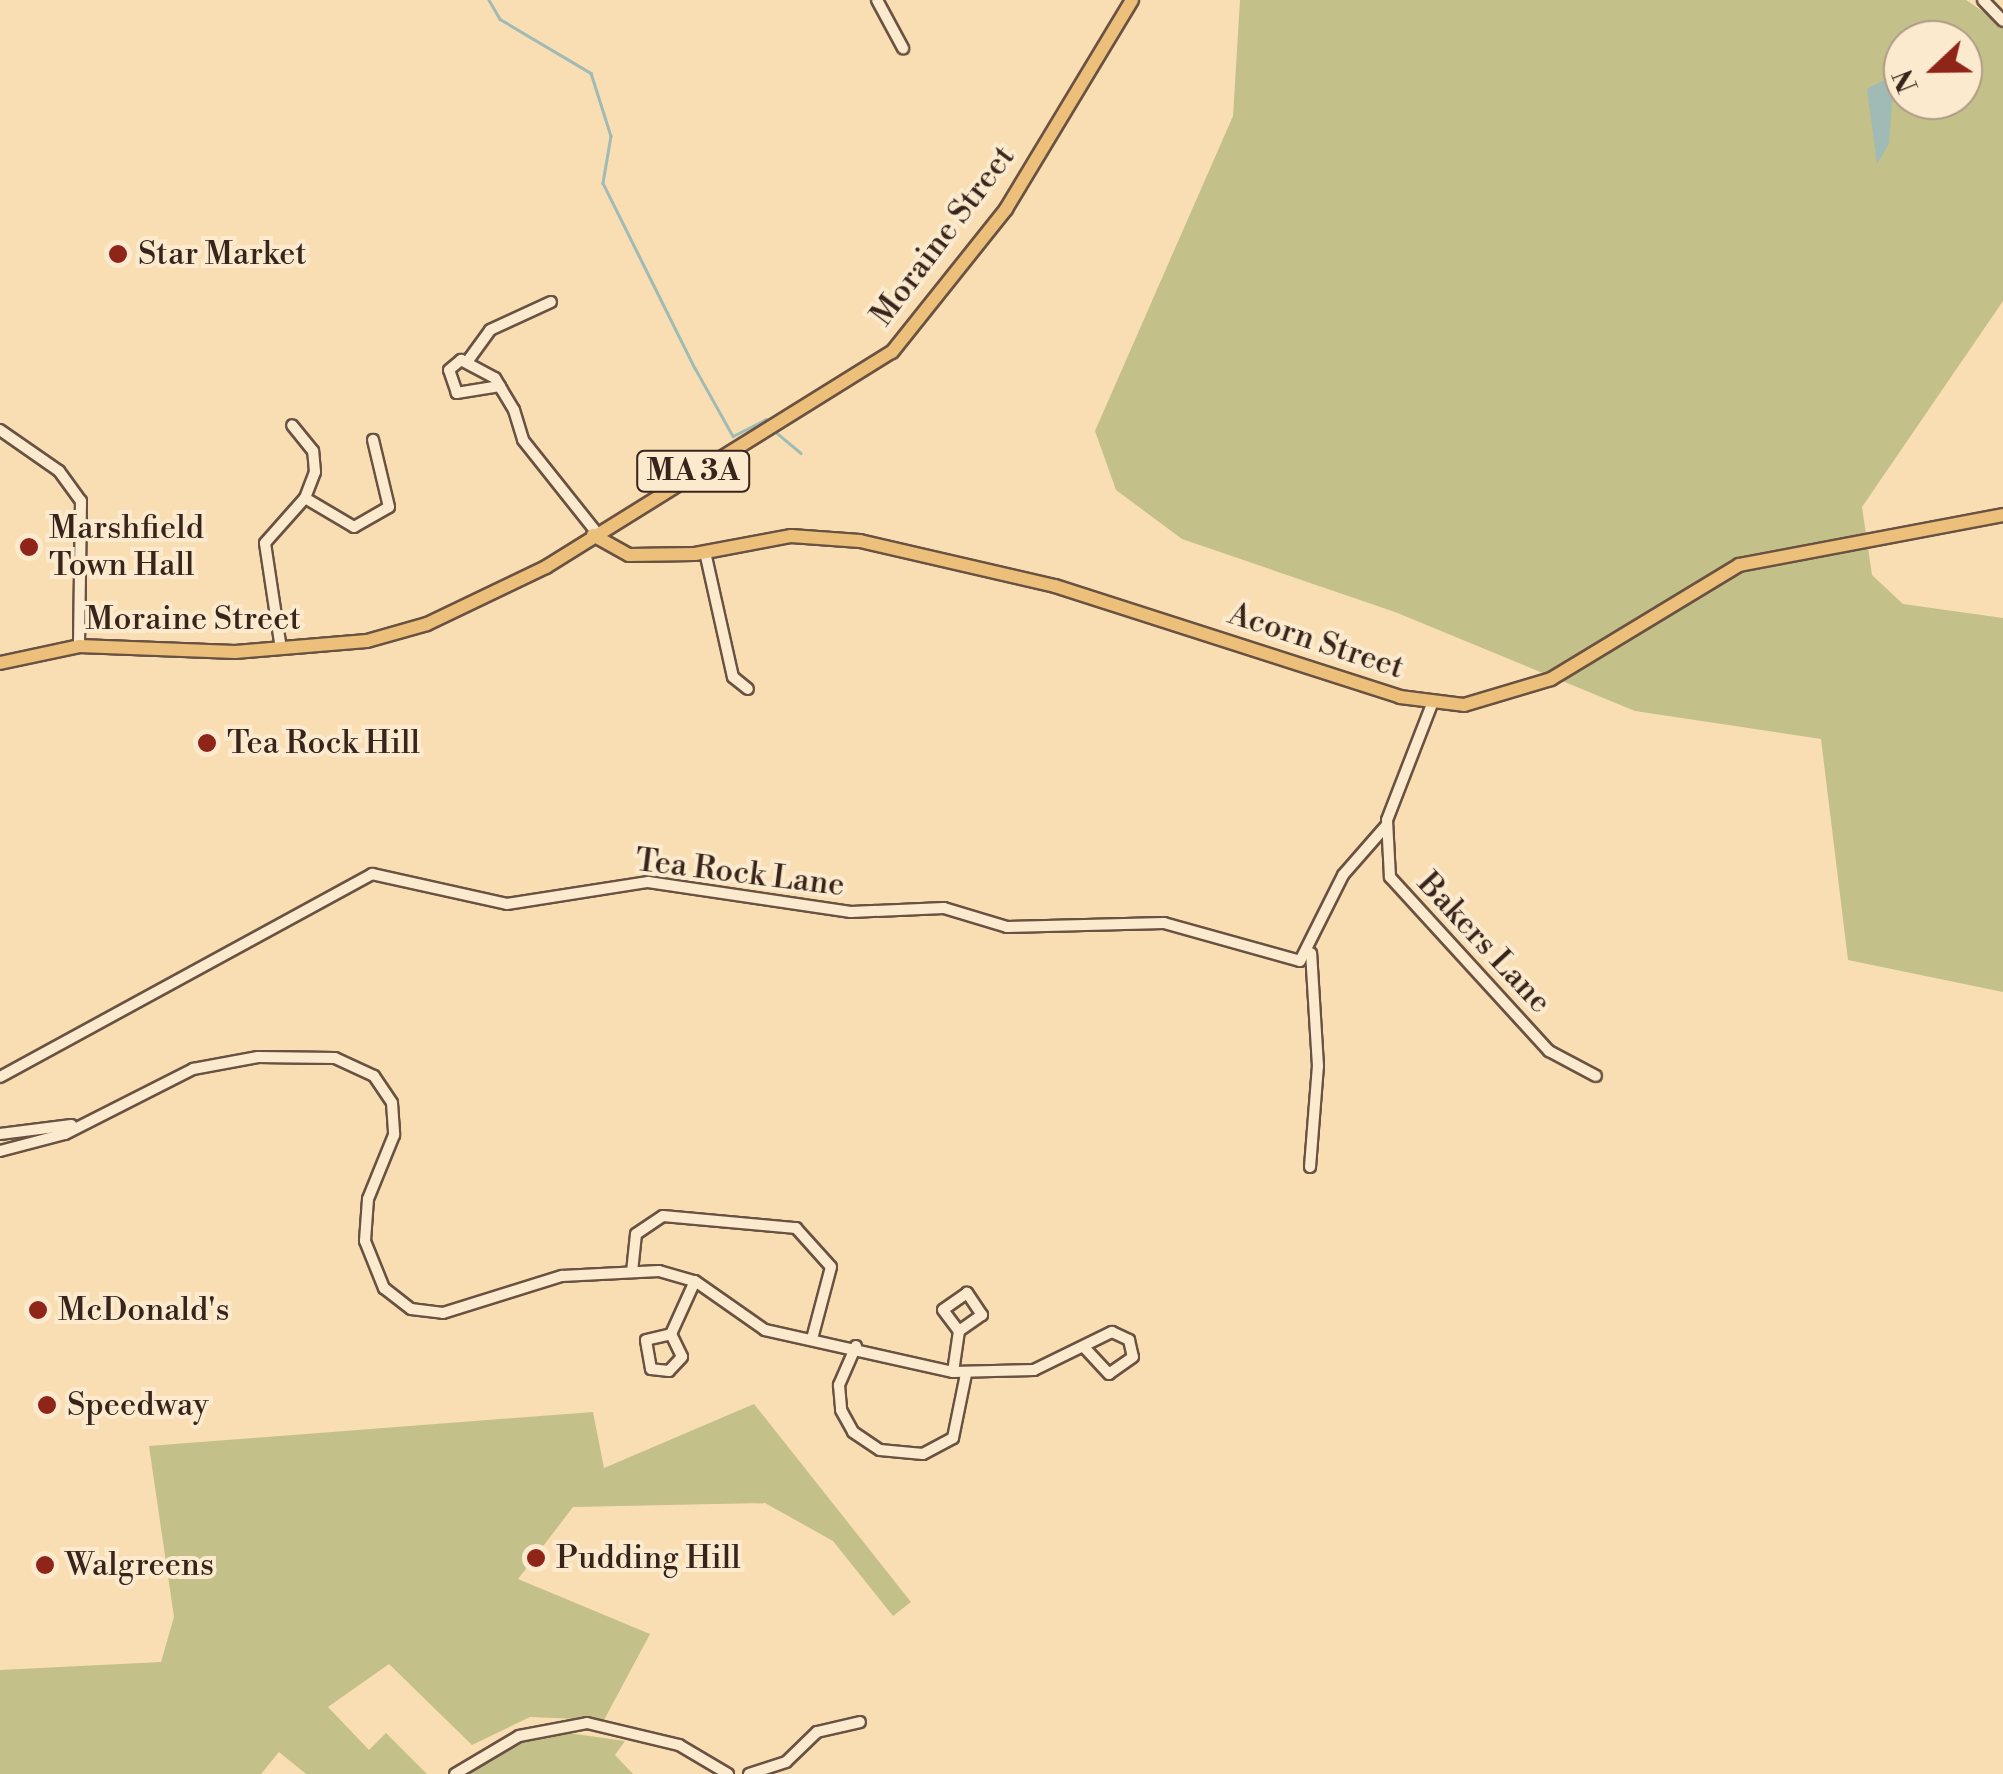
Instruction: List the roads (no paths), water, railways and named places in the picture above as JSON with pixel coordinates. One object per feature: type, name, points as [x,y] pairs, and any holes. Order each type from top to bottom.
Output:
[{"type":"main road","name":"Moraine Street","points":[[4,664],[79,646],[282,649],[428,624],[595,534],[892,352],[1006,209],[1132,0]]},
{"type":"main road","name":"Acorn Street","points":[[595,534],[617,553],[705,552],[791,536],[887,547],[1055,586],[1432,704],[1480,704],[1536,687],[1739,565],[2003,515]]},
{"type":"street","points":[[877,0],[902,48]]},
{"type":"street","points":[[1984,0],[2003,21]]},
{"type":"street","points":[[500,386],[457,393],[449,370],[466,362],[490,330],[551,302]]},
{"type":"street","points":[[466,362],[500,386],[522,440],[595,534]]},
{"type":"street","points":[[282,649],[265,543],[305,498],[313,451],[292,425]]},
{"type":"street","points":[[0,430],[59,471],[81,501],[79,646]]},
{"type":"street","points":[[305,498],[354,527],[389,507],[373,440]]},
{"type":"street","points":[[705,552],[733,677],[748,689]]},
{"type":"street","name":"Bakers Lane","points":[[1432,704],[1385,826],[1386,868],[1410,905],[1550,1050],[1596,1076]]},
{"type":"street","points":[[1310,1167],[1318,1066],[1311,953],[1343,875],[1385,826]]},
{"type":"street","name":"Tea Rock Lane","points":[[0,1077],[372,874],[506,904],[648,882],[850,912],[944,908],[1007,927],[1164,923],[1285,962],[1311,953]]},
{"type":"street","points":[[0,1151],[215,1064],[279,1055],[351,1062],[383,1086],[395,1112],[365,1212],[372,1267],[401,1304],[452,1311],[542,1279],[632,1272],[695,1281],[750,1323],[954,1372],[1034,1370],[1112,1332],[1129,1340],[1133,1357],[1109,1374],[1084,1347]]},
{"type":"street","points":[[0,1134],[71,1125]]},
{"type":"street","points":[[632,1272],[636,1234],[663,1216],[796,1228],[830,1267],[812,1339]]},
{"type":"street","points":[[671,1334],[695,1281]]},
{"type":"street","points":[[954,1372],[959,1331]]},
{"type":"street","points":[[856,1346],[839,1386],[841,1410],[853,1432],[880,1450],[922,1454],[953,1438],[966,1374]]},
{"type":"street","points":[[749,1774],[786,1762],[817,1732],[860,1722]]},
{"type":"street","points":[[455,1774],[520,1736],[588,1723],[679,1745],[728,1774]]},
{"type":"water","points":[[1883,81],[1883,120],[1891,120],[1889,144],[1877,164],[1867,89]]},
{"type":"waterway","points":[[489,0],[500,19],[591,73],[611,136],[603,183],[695,368],[733,436],[766,419]]},
{"type":"waterway","points":[[777,433],[801,453]]},
{"type":"place","name":"Star Market","points":[[118,254]]},
{"type":"place","name":"Marshfield Town Hall","points":[[29,547]]},
{"type":"place","name":"Tea Rock Hill","points":[[207,743]]},
{"type":"place","name":"McDonald's","points":[[38,1310]]},
{"type":"place","name":"Speedway","points":[[47,1405]]},
{"type":"place","name":"Pudding Hill","points":[[536,1558]]},
{"type":"place","name":"Walgreens","points":[[45,1565]]}]
